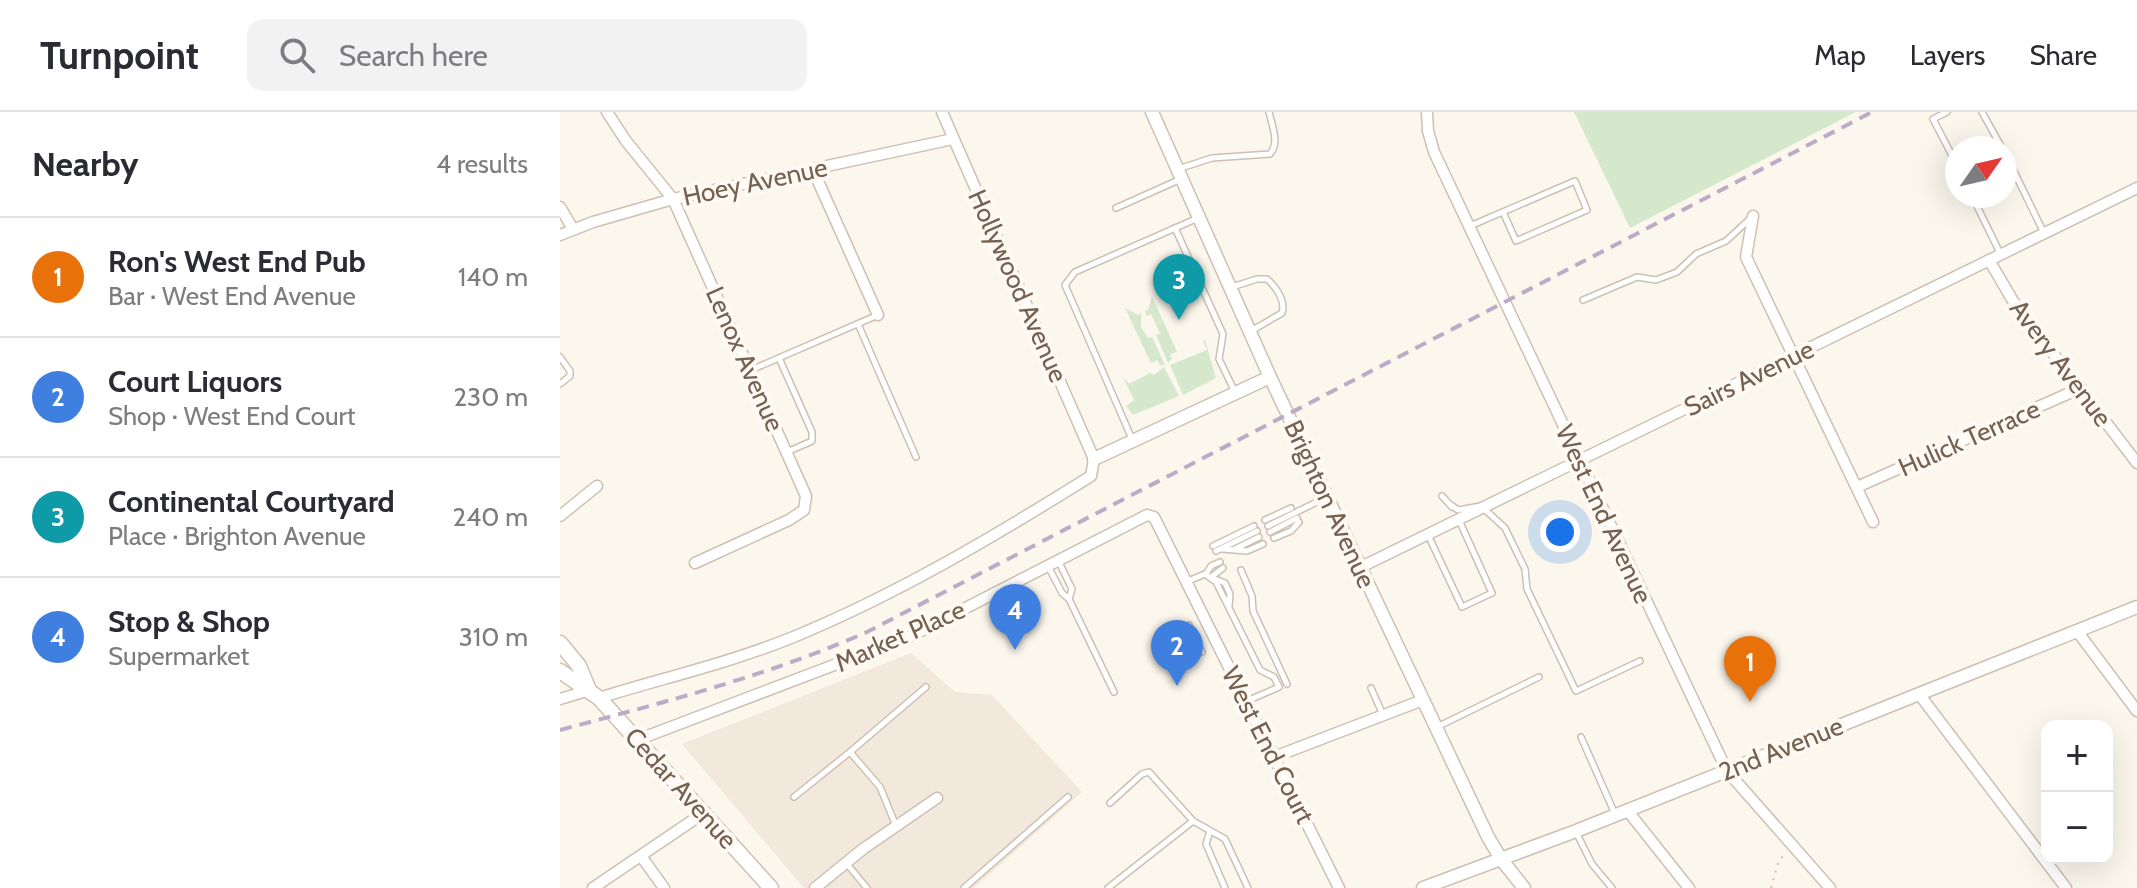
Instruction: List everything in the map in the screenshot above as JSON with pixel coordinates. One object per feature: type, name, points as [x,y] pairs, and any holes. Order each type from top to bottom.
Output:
[{"type":"main road","name":"Cedar Avenue","points":[[560,643],[579,666],[594,694],[705,812],[771,888]]},
{"type":"main road","name":"Cedar Avenue","points":[[560,671],[594,694]]},
{"type":"street","name":"Lenox Avenue","points":[[607,112],[673,199],[806,496],[804,510],[789,520],[695,563]]},
{"type":"street","name":"Hollywood Avenue","points":[[942,112],[1094,459]]},
{"type":"street","name":"Brighton Avenue","points":[[1152,112],[1270,377],[1423,700],[1501,859],[1524,888]]},
{"type":"street","name":"West End Avenue","points":[[1427,112],[1434,152],[1727,771],[1830,888]]},
{"type":"street","name":"Hoey Avenue","points":[[560,235],[673,199],[953,139]]},
{"type":"street","points":[[813,170],[878,315]]},
{"type":"street","name":"Sairs Avenue","points":[[1361,567],[2137,188]]},
{"type":"street","points":[[560,207],[573,229]]},
{"type":"street","points":[[1753,216],[1746,257],[1873,522]]},
{"type":"street","name":"Avery Avenue","points":[[1989,260],[2013,301],[2137,463]]},
{"type":"street","points":[[560,699],[594,694],[741,656],[834,620],[916,579],[1081,483],[1091,476],[1094,459],[1270,377]]},
{"type":"street","name":"Hulick Terrace","points":[[1857,487],[2081,388]]},
{"type":"street","points":[[560,516],[597,486]]},
{"type":"street","name":"Market Place","points":[[637,740],[913,635],[1147,515],[1154,517]]},
{"type":"street","name":"West End Court","points":[[1154,517],[1339,888]]},
{"type":"street","name":"2nd Avenue","points":[[1423,888],[1450,883],[1501,859],[2137,607]]},
{"type":"street","points":[[2077,631],[2137,711]]},
{"type":"street","points":[[1919,694],[2066,888]]},
{"type":"street","points":[[1274,757],[1423,700]]},
{"type":"street","points":[[815,888],[937,798]]},
{"type":"street","points":[[593,888],[705,812]]},
{"type":"street","points":[[1622,812],[1689,888]]},
{"type":"street","points":[[641,856],[664,888]]},
{"type":"lane","points":[[1116,208],[1212,158],[1270,154],[1275,148],[1275,140],[1269,112]]},
{"type":"lane","points":[[1945,142],[1933,119],[1947,112]]},
{"type":"lane","points":[[1982,112],[1996,136]]},
{"type":"lane","points":[[2017,177],[2044,234]]},
{"type":"lane","points":[[1469,227],[1503,212],[1575,181],[1587,210],[1516,241],[1503,212]]},
{"type":"lane","points":[[1978,208],[2001,255]]},
{"type":"lane","points":[[1583,300],[1637,277],[1656,280],[1677,272],[1696,254],[1726,241],[1753,216]]},
{"type":"lane","points":[[1132,440],[1065,285],[1075,272],[1199,217]]},
{"type":"lane","points":[[1175,228],[1223,334],[1219,359],[1235,392]]},
{"type":"lane","points":[[1231,288],[1257,279],[1267,279],[1282,300],[1282,313],[1250,332]]},
{"type":"lane","points":[[750,370],[878,315]]},
{"type":"lane","points":[[858,324],[916,457]]},
{"type":"lane","points":[[560,357],[570,376],[560,384]]},
{"type":"lane","points":[[779,358],[812,432],[812,441],[787,452]]},
{"type":"lane","points":[[1268,526],[1328,496]]},
{"type":"lane","points":[[1442,496],[1458,510],[1476,506],[1483,508],[1505,528],[1525,569],[1525,581],[1532,599],[1576,691],[1640,661]]},
{"type":"lane","points":[[1428,534],[1462,607],[1492,593],[1451,505]]},
{"type":"lane","points":[[1274,538],[1291,531],[1295,515]]},
{"type":"lane","points":[[1234,550],[1257,531],[1217,549],[1247,551],[1263,544]]},
{"type":"lane","points":[[1053,563],[1072,589],[1069,599]]},
{"type":"lane","points":[[1053,563],[1062,593],[1069,599],[1114,692]]},
{"type":"lane","points":[[1208,576],[1211,566],[1221,565]]},
{"type":"lane","points":[[1241,570],[1252,596],[1253,611],[1287,684]]},
{"type":"lane","points":[[1186,581],[1200,574],[1208,576],[1220,589],[1260,670],[1274,677],[1279,687],[1246,702]]},
{"type":"lane","points":[[1189,625],[1202,652]]},
{"type":"lane","points":[[1274,677],[1282,673]]},
{"type":"lane","points":[[1436,727],[1539,677]]},
{"type":"lane","points":[[794,797],[926,687]]},
{"type":"lane","points":[[1371,688],[1383,715]]},
{"type":"lane","points":[[1581,737],[1622,812]]},
{"type":"lane","points":[[850,752],[880,787],[896,826]]},
{"type":"lane","points":[[1110,803],[1142,774],[1149,772],[1193,821],[1225,839],[1248,888]]},
{"type":"lane","points":[[964,888],[1068,797]]},
{"type":"lane","points":[[1108,888],[1193,821]]},
{"type":"lane","points":[[1210,831],[1206,844],[1225,888]]},
{"type":"lane","points":[[1576,831],[1592,864],[1612,888]]},
{"type":"lane","points":[[846,863],[867,888]]},
{"type":"path","points":[[1771,888],[1779,860],[1793,846]]},
{"type":"shaded area","points":[[911,653],[955,692],[992,695],[1082,792],[974,888],[804,888],[682,744]]},
{"type":"green space","points":[[1574,112],[1856,112],[1630,228]]},
{"type":"green space","points":[[1152,296],[1177,352],[1170,354],[1172,359],[1168,363],[1156,335],[1160,333],[1151,314],[1147,316],[1145,311]]},
{"type":"green space","points":[[1125,308],[1138,315],[1141,313],[1141,327],[1148,338],[1152,337],[1165,365],[1160,365],[1157,360],[1151,363]]},
{"type":"green space","points":[[1205,340],[1216,378],[1183,395],[1170,365],[1207,350]]},
{"type":"green space","points":[[1164,367],[1179,396],[1133,415],[1126,406],[1134,400],[1123,377],[1129,384],[1150,373],[1154,375]]},
{"type":"railway","points":[[560,730],[754,675],[867,632],[1872,112]]},
{"type":"place","name":"Continental Courtyard","points":[[1179,320]]},
{"type":"place","name":"Stop & Shop","points":[[1015,650]]},
{"type":"place","name":"Court Liquors","points":[[1177,686]]},
{"type":"place","name":"Ron's West End Pub","points":[[1750,702]]}]
